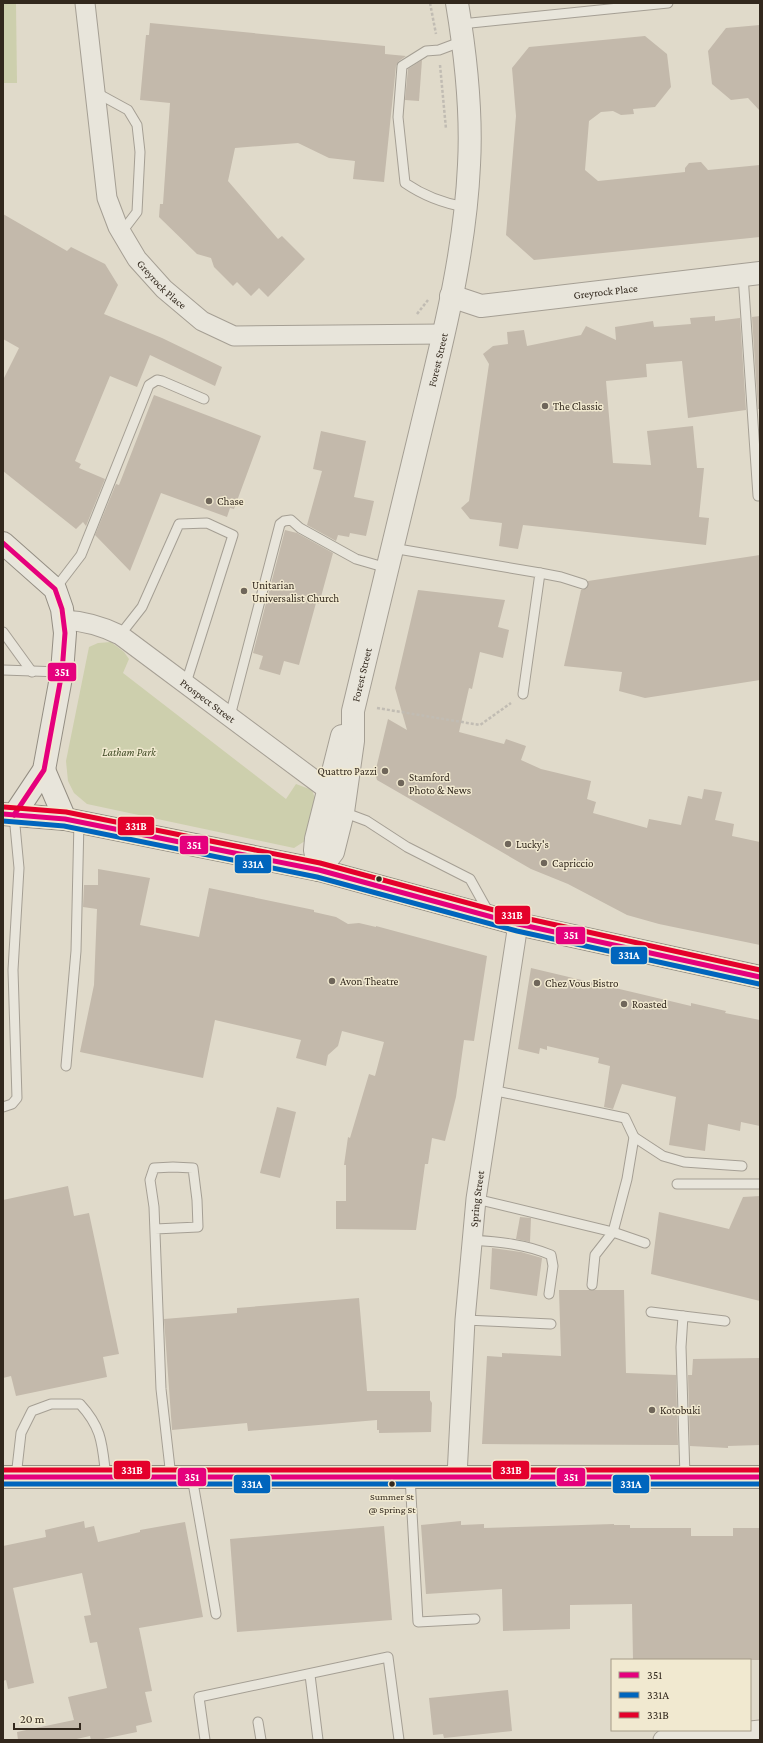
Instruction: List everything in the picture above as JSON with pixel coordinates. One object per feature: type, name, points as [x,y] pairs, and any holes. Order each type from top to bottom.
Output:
[{"type":"main road","name":"Forest Street","points":[[320,870],[316,854],[316,843],[339,799],[344,728],[354,708],[444,334],[441,296],[465,207],[469,165],[469,107],[460,22]]},
{"type":"main road","name":"Greyrock Place","points":[[441,296],[481,306],[751,274]]},
{"type":"main road","points":[[3,543],[60,606],[64,646],[62,672],[44,770],[9,815]]},
{"type":"main road","points":[[44,770],[72,820]]},
{"type":"main road","points":[[9,815],[72,820],[320,870],[518,924],[760,977]]},
{"type":"main road","points":[[10,1477],[760,1477]]},
{"type":"street","name":"Greyrock Place","points":[[85,3],[107,198],[121,233],[137,259],[164,289],[202,321],[234,336],[444,334]]},
{"type":"street","name":"Prospect Street","points":[[60,606],[78,621],[102,626],[120,635],[339,799]]},
{"type":"street","name":"Spring Street","points":[[457,1476],[465,1320],[476,1199],[518,924]]},
{"type":"street","points":[[663,1740],[750,1731]]},
{"type":"lane","points":[[465,207],[443,203],[421,194],[405,183],[398,117],[402,66],[426,51],[439,50],[460,22],[668,3]]},
{"type":"lane","points":[[95,92],[128,110],[137,125],[140,152],[137,212],[121,233]]},
{"type":"lane","points":[[751,274],[758,496]]},
{"type":"lane","points":[[60,606],[149,385],[157,380],[162,381],[204,399]]},
{"type":"lane","points":[[230,716],[280,524],[284,521],[291,520],[300,528],[356,559],[390,558],[540,573],[561,577],[583,584]]},
{"type":"lane","points":[[120,635],[142,607],[179,524],[207,523],[233,536],[186,683]]},
{"type":"lane","points":[[523,694],[540,573]]},
{"type":"lane","points":[[3,632],[32,672]]},
{"type":"lane","points":[[3,670],[62,672]]},
{"type":"lane","points":[[339,799],[367,821],[407,847],[470,879],[490,916]]},
{"type":"lane","points":[[3,1107],[12,1104],[16,1098],[13,970],[19,868],[9,815]]},
{"type":"lane","points":[[66,1066],[76,951],[72,820]]},
{"type":"lane","points":[[492,1090],[625,1118],[634,1137],[664,1156],[684,1162],[742,1166]]},
{"type":"lane","points":[[592,1285],[595,1255],[614,1232],[627,1179],[634,1137]]},
{"type":"lane","points":[[155,1229],[198,1227],[197,1200],[193,1168],[174,1166],[154,1168],[150,1180],[155,1229],[161,1390],[181,1477],[216,1614]]},
{"type":"lane","points":[[677,1184],[760,1184]]},
{"type":"lane","points":[[476,1199],[614,1232],[645,1243]]},
{"type":"lane","points":[[472,1240],[516,1244],[534,1248],[551,1255],[553,1266],[549,1294]]},
{"type":"lane","points":[[651,1312],[725,1321]]},
{"type":"lane","points":[[682,1316],[681,1347],[685,1477]]},
{"type":"lane","points":[[465,1320],[551,1324]]},
{"type":"lane","points":[[10,1477],[21,1433],[32,1411],[51,1404],[80,1404],[92,1417],[101,1437],[106,1477]]},
{"type":"lane","points":[[410,1476],[418,1622],[476,1619]]},
{"type":"lane","points":[[205,1740],[199,1697],[310,1675],[388,1657],[399,1740]]},
{"type":"lane","points":[[310,1675],[318,1740]]},
{"type":"lane","points":[[258,1722],[261,1740]]},
{"type":"path","points":[[430,3],[439,50],[446,130]]},
{"type":"path","points":[[416,316],[441,296]]},
{"type":"path","points":[[354,708],[480,725],[523,694]]},
{"type":"green space","points":[[3,3],[16,3],[17,83],[3,83]]},
{"type":"green space","name":"Latham Park","points":[[111,642],[124,652],[129,659],[123,673],[286,799],[296,784],[312,790],[317,803],[308,839],[294,848],[87,804],[74,793],[68,781],[66,761],[89,647],[98,643]]},
{"type":"building","points":[[150,23],[385,46],[385,54],[406,56],[399,61],[396,66],[384,182],[353,179],[355,161],[329,158],[298,143],[235,148],[228,181],[278,239],[282,236],[305,259],[268,297],[259,288],[251,296],[237,282],[233,286],[214,267],[211,258],[197,254],[159,217],[160,204],[163,204],[170,103],[140,100],[146,35],[149,35]]},
{"type":"building","points":[[760,25],[760,111],[748,98],[731,100],[712,84],[708,51],[726,28]]},
{"type":"building","points":[[645,36],[667,54],[671,87],[655,107],[633,109],[634,114],[621,115],[613,111],[601,112],[589,121],[585,170],[598,181],[685,172],[685,168],[689,163],[701,162],[708,170],[760,165],[760,237],[534,260],[506,235],[516,116],[512,68],[529,47]]},
{"type":"building","points":[[422,60],[419,101],[405,100],[408,69]]},
{"type":"building","points":[[3,214],[67,251],[71,247],[105,264],[118,285],[104,314],[162,338],[222,367],[215,386],[150,355],[137,387],[110,376],[75,461],[81,464],[79,468],[105,479],[86,526],[83,522],[76,529],[3,471],[3,380],[19,348],[3,339]]},
{"type":"building","name":"The Classic","points":[[715,316],[715,321],[740,318],[746,410],[688,418],[682,361],[646,364],[647,377],[606,381],[613,463],[651,465],[647,431],[693,426],[697,468],[704,468],[699,517],[709,518],[706,545],[523,525],[518,549],[499,546],[502,523],[470,519],[461,508],[469,501],[489,364],[483,354],[493,346],[508,344],[507,332],[524,330],[527,346],[581,335],[586,326],[616,340],[615,327],[653,321],[654,327],[691,324],[690,318]]},
{"type":"building","points":[[760,316],[760,409],[758,409],[752,317]]},
{"type":"building","points":[[154,395],[261,436],[234,509],[230,508],[227,517],[161,493],[130,571],[95,535],[116,484],[119,485]]},
{"type":"building","points":[[321,431],[366,441],[354,497],[374,501],[366,536],[350,533],[349,537],[338,535],[336,541],[307,525],[322,471],[313,469]]},
{"type":"building","points":[[285,530],[297,533],[333,553],[319,604],[316,603],[299,665],[284,661],[280,675],[259,669],[263,656],[253,653]]},
{"type":"building","points":[[760,555],[760,680],[645,698],[619,691],[622,672],[564,666],[581,590],[587,588],[588,581]]},
{"type":"building","points":[[418,590],[505,600],[498,627],[509,630],[503,658],[480,652],[472,689],[469,688],[459,732],[504,744],[506,739],[526,746],[521,760],[541,769],[591,781],[587,799],[596,802],[593,813],[647,828],[649,819],[681,825],[688,796],[702,799],[704,789],[722,792],[715,820],[734,824],[732,836],[760,842],[760,945],[659,924],[627,915],[568,884],[531,869],[377,780],[375,773],[388,719],[407,730],[395,688]]},
{"type":"building","points":[[98,869],[150,878],[140,925],[199,937],[209,888],[314,910],[314,912],[336,917],[348,924],[359,923],[376,926],[487,956],[474,1041],[464,1040],[456,1097],[445,1141],[432,1138],[428,1164],[425,1164],[416,1230],[336,1229],[336,1201],[346,1201],[346,1165],[344,1165],[348,1137],[350,1138],[369,1074],[375,1076],[384,1042],[342,1031],[338,1046],[328,1055],[326,1066],[296,1058],[301,1040],[215,1020],[203,1078],[80,1052],[94,985],[97,909],[83,907],[84,885],[98,885]]},
{"type":"building","points":[[531,968],[691,1006],[691,1003],[726,1011],[725,1013],[760,1020],[760,1126],[741,1122],[740,1131],[708,1124],[705,1151],[669,1145],[676,1097],[622,1084],[613,1109],[604,1107],[610,1066],[598,1063],[599,1058],[547,1046],[547,1050],[540,1048],[539,1054],[518,1049]]},
{"type":"building","points":[[277,1107],[296,1112],[280,1178],[260,1173]]},
{"type":"building","points":[[68,1186],[74,1216],[89,1213],[119,1354],[103,1357],[107,1377],[16,1396],[11,1376],[3,1378],[3,1200]]},
{"type":"building","points":[[760,1196],[760,1301],[651,1274],[659,1212],[729,1229],[743,1197]]},
{"type":"building","points":[[520,1217],[531,1218],[530,1242],[516,1239]]},
{"type":"building","points":[[492,1248],[521,1252],[542,1258],[537,1296],[490,1289]]},
{"type":"building","points":[[559,1290],[624,1290],[626,1373],[676,1375],[678,1445],[482,1444],[487,1356],[502,1357],[502,1353],[561,1356]]},
{"type":"building","points":[[359,1298],[367,1391],[430,1391],[430,1400],[432,1403],[431,1432],[379,1433],[379,1430],[377,1430],[377,1420],[248,1431],[247,1423],[172,1430],[164,1319],[237,1313],[237,1308]]},
{"type":"building","points":[[760,1358],[760,1445],[728,1446],[728,1448],[690,1446],[688,1375],[692,1375],[693,1359]]},
{"type":"building","points":[[84,1521],[85,1528],[94,1526],[98,1542],[140,1532],[140,1530],[185,1522],[203,1617],[139,1628],[152,1691],[145,1692],[152,1722],[136,1726],[137,1732],[98,1740],[91,1740],[90,1736],[72,1740],[18,1740],[17,1732],[74,1720],[68,1697],[107,1688],[97,1642],[90,1643],[84,1616],[91,1615],[82,1573],[13,1588],[34,1683],[8,1689],[6,1680],[3,1681],[3,1546],[46,1537],[45,1530]]},
{"type":"building","points":[[461,1521],[461,1525],[484,1524],[484,1528],[614,1524],[630,1525],[630,1528],[691,1528],[691,1536],[733,1536],[733,1528],[760,1528],[760,1660],[633,1659],[632,1604],[570,1605],[570,1629],[503,1631],[502,1589],[426,1594],[421,1525]]},
{"type":"building","points":[[384,1526],[392,1620],[237,1632],[230,1539]]},
{"type":"building","points":[[508,1690],[512,1731],[444,1738],[443,1734],[433,1735],[429,1698]]},
{"type":"transit line","name":"351","points":[[3,543],[55,589],[62,609],[65,633],[62,672],[44,770],[14,815]]},
{"type":"transit line","name":"331B","points":[[4,807],[66,812],[320,863],[520,917],[760,970]]},
{"type":"transit line","name":"351","points":[[3,814],[65,819],[319,870],[518,924],[760,977]]},
{"type":"transit line","name":"331A","points":[[3,821],[64,826],[317,877],[517,931],[759,984]]},
{"type":"transit line","name":"331B","points":[[3,1470],[760,1470]]},
{"type":"transit line","name":"351","points":[[3,1477],[760,1477]]},
{"type":"transit line","name":"331A","points":[[3,1484],[760,1484]]},
{"type":"place","name":"The Classic","points":[[545,406]]},
{"type":"place","name":"Chase","points":[[209,501]]},
{"type":"place","name":"Unitarian Universalist Church","points":[[244,591]]},
{"type":"place","name":"Quattro Pazzi","points":[[385,771]]},
{"type":"place","name":"Stamford Photo & News","points":[[401,783]]},
{"type":"place","name":"Lucky's","points":[[508,844]]},
{"type":"place","name":"Capriccio","points":[[544,863]]},
{"type":"place","name":"Avon Theatre","points":[[332,981]]},
{"type":"place","name":"Chez Vous Bistro","points":[[537,983]]},
{"type":"place","name":"Roasted","points":[[624,1004]]},
{"type":"place","name":"Kotobuki","points":[[652,1410]]},
{"type":"place","name":"Summer St @ Spring St","points":[[392,1484]]}]
